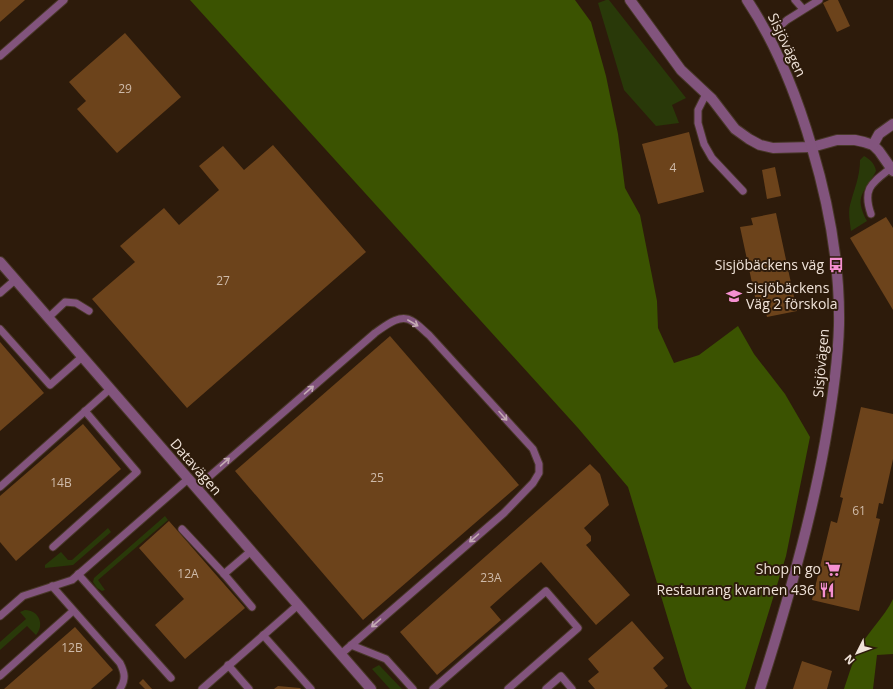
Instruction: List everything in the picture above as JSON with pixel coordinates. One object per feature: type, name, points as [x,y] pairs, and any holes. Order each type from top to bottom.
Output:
[{"type":"street","points":[[630,0],[681,70],[712,100],[735,128],[749,139],[760,145],[773,148],[812,147],[837,140],[864,142],[873,145],[892,169]]},
{"type":"street","name":"Sisjövägen","points":[[747,0],[769,36],[787,74],[812,147],[824,195],[836,265],[839,301],[838,355],[829,422],[811,513],[783,615],[760,689]]},
{"type":"street","points":[[873,145],[879,134],[893,124]]},
{"type":"street","name":"Datavägen","points":[[0,263],[371,689]]},
{"type":"lane","points":[[0,56],[64,0]]},
{"type":"lane","points":[[795,0],[803,9]]},
{"type":"lane","points":[[769,36],[787,20],[818,0]]},
{"type":"lane","points":[[706,94],[698,110],[698,123],[704,144],[712,158],[743,191]]},
{"type":"lane","points":[[871,214],[867,196],[869,190],[878,179],[892,169]]},
{"type":"lane","points":[[0,293],[15,280]]},
{"type":"lane","points":[[48,318],[65,302],[76,303],[89,311]]},
{"type":"lane","points":[[196,488],[375,332],[393,321],[402,319],[412,320],[429,335],[533,449],[539,464],[539,473],[534,483],[504,513],[341,654]]},
{"type":"lane","points":[[0,329],[50,385],[82,357]]},
{"type":"lane","points":[[0,487],[110,389]]},
{"type":"lane","points":[[53,547],[137,472],[85,411]]},
{"type":"lane","points":[[0,616],[23,596],[72,580],[188,479]]},
{"type":"lane","points":[[182,529],[224,574],[252,607]]},
{"type":"lane","points":[[224,574],[251,551]]},
{"type":"lane","points":[[78,574],[171,678]]},
{"type":"lane","points":[[52,586],[120,663],[124,672],[120,689]]},
{"type":"lane","points":[[433,689],[546,591],[578,628],[508,689]]},
{"type":"lane","points":[[202,689],[298,605]]},
{"type":"lane","points":[[0,676],[73,611]]},
{"type":"lane","points":[[263,635],[311,689]]},
{"type":"lane","points":[[351,645],[386,659],[413,689]]},
{"type":"lane","points":[[228,665],[249,689]]},
{"type":"lane","points":[[546,689],[561,676],[572,689]]},
{"type":"green space","points":[[190,0],[575,0],[591,22],[606,76],[618,134],[625,188],[640,215],[657,301],[658,328],[674,363],[699,355],[738,326],[754,354],[785,394],[810,437],[786,556],[745,689],[692,689],[687,682],[628,487],[578,428]]},
{"type":"green space","points":[[609,0],[686,98],[672,105],[679,123],[656,126],[624,90],[598,3]]},
{"type":"green space","points":[[864,156],[872,162],[876,171],[862,194],[861,205],[867,221],[851,231],[849,208],[858,177],[860,160]]},
{"type":"green space","points":[[165,516],[168,520],[98,580],[105,590],[102,591],[97,588],[93,582],[94,578]]},
{"type":"green space","points":[[108,528],[111,532],[73,565],[45,568],[45,565],[61,552],[68,560],[72,560]]},
{"type":"green space","points":[[893,599],[893,654],[877,655],[873,689],[844,689],[858,651]]},
{"type":"green space","points":[[25,610],[34,612],[37,615],[40,623],[39,631],[36,635],[27,626],[0,650],[0,642],[26,619],[20,612]]},
{"type":"green space","points":[[379,665],[402,689],[390,689],[372,669]]},
{"type":"building","points":[[0,0],[25,0],[0,22]]},
{"type":"building","points":[[829,0],[838,0],[850,26],[837,32],[823,3]]},
{"type":"building","points":[[125,33],[181,97],[117,153],[77,109],[86,101],[69,82]]},
{"type":"building","points":[[689,132],[704,192],[658,204],[642,144]]},
{"type":"building","points":[[273,145],[366,252],[187,408],[92,299],[135,262],[120,246],[164,208],[179,225],[219,190],[199,166],[223,146],[244,170]]},
{"type":"building","points":[[775,167],[781,196],[767,199],[762,170]]},
{"type":"building","points":[[776,213],[797,311],[767,317],[764,304],[757,306],[740,227],[753,225],[751,218]]},
{"type":"building","points":[[886,217],[893,228],[893,310],[850,238]]},
{"type":"building","points":[[390,336],[519,485],[363,620],[235,471]]},
{"type":"building","points":[[0,342],[44,393],[0,431]]},
{"type":"building","points":[[861,407],[893,414],[893,459],[883,504],[879,503],[876,518],[880,519],[859,611],[812,600],[831,521],[837,523],[843,498],[840,497]]},
{"type":"building","points":[[83,424],[121,469],[16,561],[0,542],[0,496]]},
{"type":"building","points":[[590,464],[600,474],[609,505],[584,528],[591,536],[591,541],[586,545],[630,595],[596,625],[541,562],[490,607],[501,620],[437,675],[400,632]]},
{"type":"building","points":[[169,521],[245,608],[185,659],[155,625],[184,599],[139,548]]},
{"type":"building","points":[[632,621],[664,658],[653,668],[668,686],[664,689],[595,689],[588,681],[599,672],[588,659]]},
{"type":"building","points":[[75,627],[113,670],[91,689],[4,689]]},
{"type":"building","points":[[802,661],[832,671],[827,689],[793,689]]},
{"type":"building","points":[[143,679],[152,689],[145,689],[139,683]]},
{"type":"building","points":[[278,686],[300,688],[301,689],[274,689]]},
{"type":"place","name":"Sisjöbäckens väg","points":[[836,265]]},
{"type":"place","name":"Sisjöbäckens Väg 2 förskola","points":[[734,296]]},
{"type":"place","name":"Shop n go","points":[[833,569]]},
{"type":"place","name":"Restaurang kvarnen 436","points":[[827,590]]}]
